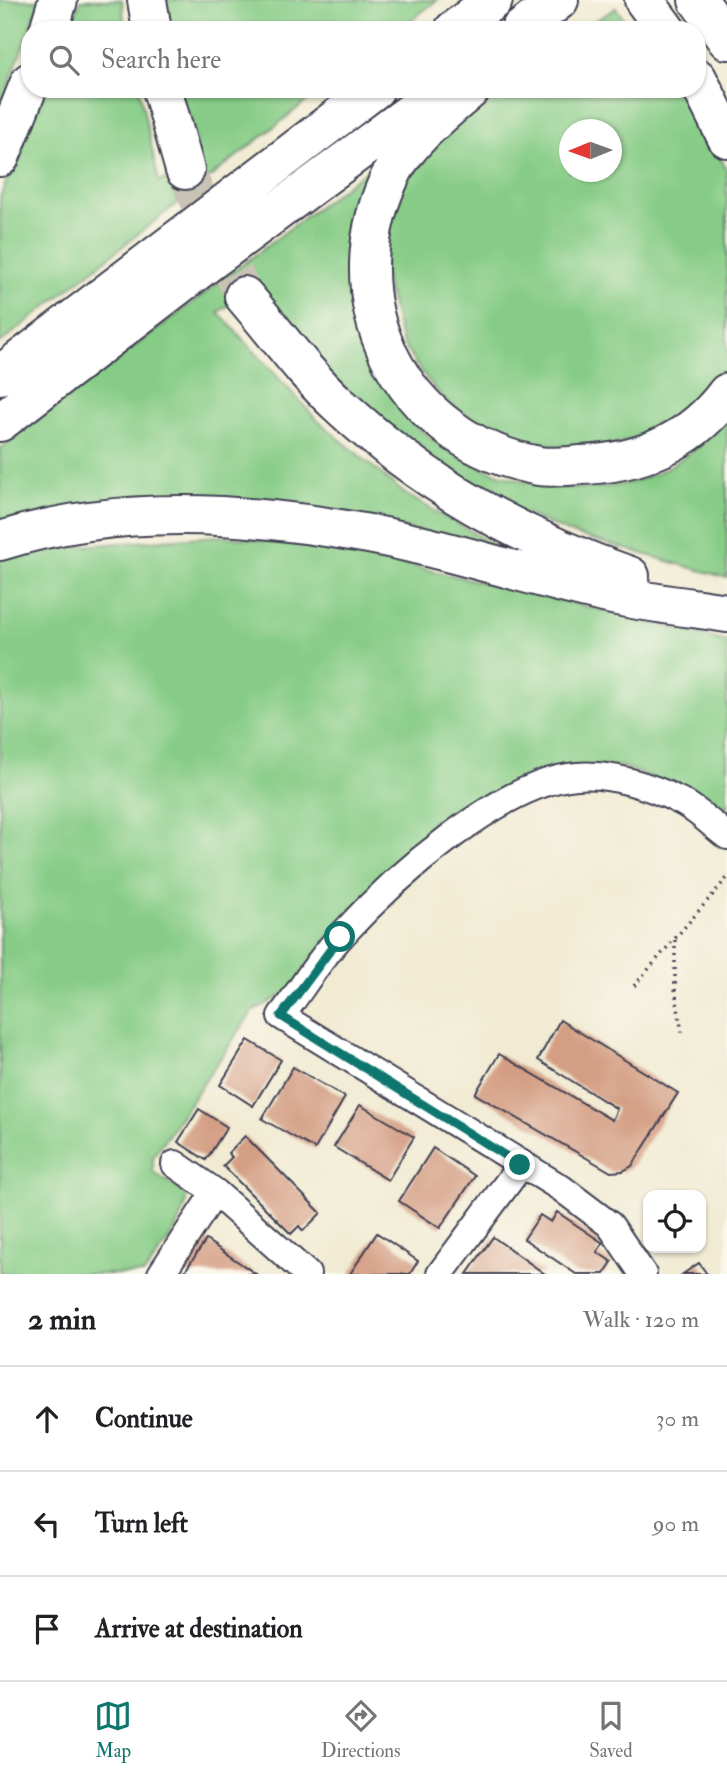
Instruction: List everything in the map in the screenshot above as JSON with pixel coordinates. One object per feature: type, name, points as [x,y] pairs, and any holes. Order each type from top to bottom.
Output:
[{"type":"highway","points":[[52,21],[58,0]]},
{"type":"highway","points":[[147,0],[150,21]]},
{"type":"highway","points":[[466,21],[493,0]]},
{"type":"highway","points":[[532,21],[560,0]]},
{"type":"highway","points":[[540,21],[560,0]]},
{"type":"highway","points":[[645,0],[660,21]]},
{"type":"highway","points":[[698,0],[725,37]]},
{"type":"highway","points":[[706,84],[727,113]]},
{"type":"highway","points":[[706,96],[727,138]]},
{"type":"highway","points":[[0,157],[24,98]]},
{"type":"highway","points":[[165,98],[185,170]]},
{"type":"highway","points":[[0,375],[364,98]]},
{"type":"highway","points":[[0,422],[210,261],[431,98]]},
{"type":"highway","points":[[461,98],[430,126],[395,167],[377,209],[367,255],[371,306],[390,362],[420,403],[458,435],[498,455],[541,466],[601,465],[629,461],[662,450],[688,432],[727,393]]},
{"type":"highway","points":[[244,296],[337,403],[399,456],[460,500],[585,561],[727,611]]},
{"type":"highway","points":[[0,541],[36,529],[107,518],[178,513],[275,521],[370,534],[626,598],[727,611]]},
{"type":"street","points":[[642,1274],[610,1225],[561,1188],[281,1016],[340,937],[385,892],[446,839],[496,807],[534,788],[577,776],[626,780],[681,801],[727,836]]},
{"type":"street","points":[[175,1164],[215,1192],[307,1274]]},
{"type":"street","points":[[440,1274],[520,1165]]},
{"type":"street","points":[[161,1274],[215,1192]]},
{"type":"path","points":[[634,986],[727,877]]},
{"type":"path","points":[[676,938],[675,989],[682,1033]]},
{"type":"green space","points":[[0,0],[40,0],[32,21],[21,21],[21,51],[0,108]]},
{"type":"green space","points":[[80,0],[122,0],[124,21],[73,21]]},
{"type":"green space","points":[[162,0],[437,0],[410,21],[164,21]]},
{"type":"green space","points":[[616,8],[625,21],[595,21]]},
{"type":"green space","points":[[42,98],[141,98],[159,182],[199,164],[192,122],[182,98],[311,98],[0,343],[0,197]]},
{"type":"green space","points":[[483,98],[682,98],[709,136],[727,170],[727,370],[701,398],[672,421],[624,442],[598,446],[545,445],[519,439],[471,418],[449,403],[431,384],[400,337],[387,285],[383,244],[390,213],[399,191],[442,134]]},
{"type":"green space","points":[[384,157],[353,255],[350,280],[355,314],[366,346],[400,408],[434,441],[482,468],[537,484],[565,487],[620,485],[649,476],[692,451],[727,420],[727,578],[570,533],[482,495],[427,461],[332,377],[260,286],[218,312],[317,420],[405,494],[507,552],[345,514],[0,525],[0,449]]},
{"type":"green space","points":[[218,536],[287,544],[388,561],[727,642],[727,815],[703,796],[620,766],[593,766],[510,788],[288,992],[252,1012],[153,1157],[153,1172],[186,1194],[178,1225],[144,1274],[0,1274],[0,559],[54,548]]},
{"type":"building","points":[[560,1020],[678,1093],[632,1166],[623,1171],[611,1172],[475,1094],[499,1054],[612,1120],[617,1109],[538,1060]]},
{"type":"building","points":[[248,1040],[281,1060],[253,1106],[220,1085]]},
{"type":"building","points":[[293,1067],[345,1097],[315,1149],[262,1119]]},
{"type":"building","points":[[360,1105],[414,1137],[388,1180],[334,1147]]},
{"type":"building","points":[[199,1109],[227,1127],[206,1160],[178,1142]]},
{"type":"building","points":[[245,1136],[321,1213],[303,1231],[299,1226],[291,1234],[223,1166],[232,1157],[228,1153]]},
{"type":"building","points":[[433,1148],[475,1176],[440,1228],[399,1201]]},
{"type":"building","points":[[557,1212],[603,1243],[597,1252],[612,1262],[604,1274],[576,1274],[524,1239],[540,1215],[551,1222]]},
{"type":"building","points":[[377,1233],[418,1261],[410,1274],[350,1274]]},
{"type":"building","points":[[493,1237],[545,1274],[467,1274]]},
{"type":"building","points":[[206,1240],[256,1274],[183,1274]]},
{"type":"building","points":[[699,1263],[707,1274],[683,1274]]},
{"type":"tunnel","points":[[185,170],[244,296]]},
{"type":"route","points":[[340,937],[281,1016],[520,1165]]}]
